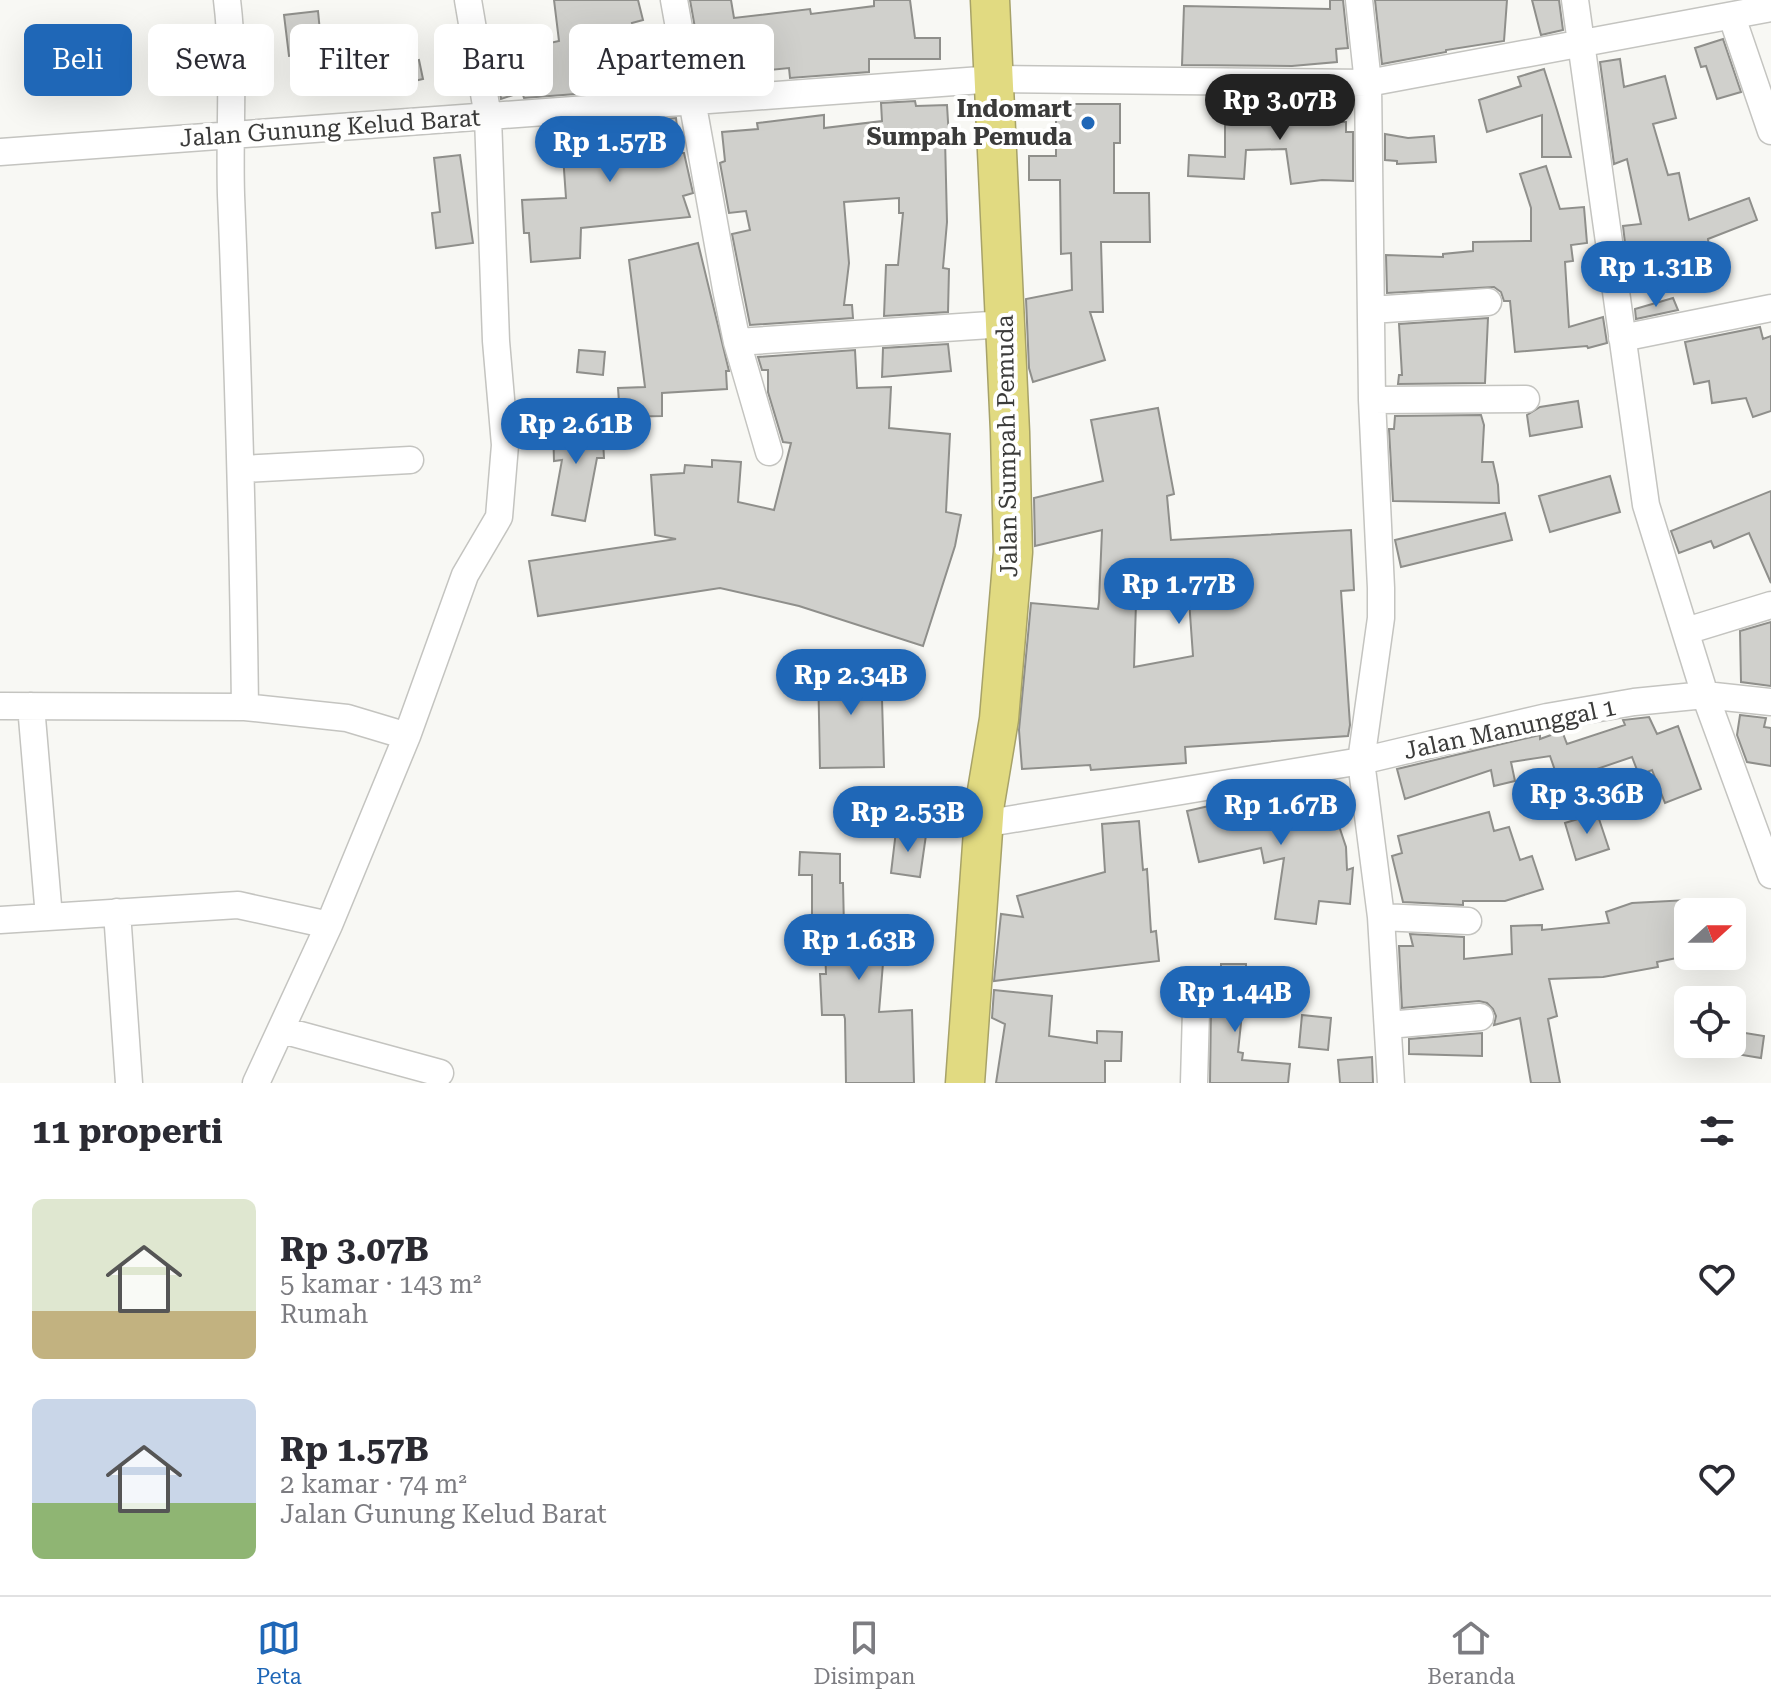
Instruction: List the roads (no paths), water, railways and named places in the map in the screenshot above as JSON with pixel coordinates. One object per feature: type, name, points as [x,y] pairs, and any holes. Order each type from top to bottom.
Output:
[{"type":"highway","name":"Jalan Sumpah Pemuda","points":[[965,1083],[984,814],[995,749],[1013,552],[990,0]]},
{"type":"street","points":[[227,0],[231,32],[229,135],[242,469],[245,707]]},
{"type":"street","points":[[256,1083],[329,925],[407,736],[465,575],[499,517],[505,445],[496,341],[488,117],[468,0]]},
{"type":"street","points":[[674,0],[737,342],[769,452]]},
{"type":"street","points":[[1359,0],[1368,83],[1372,400],[1381,588],[1381,618],[1361,761],[1381,917],[1391,1083]]},
{"type":"street","points":[[1575,0],[1646,505],[1705,695],[1771,875]]},
{"type":"street","name":"Jalan Gunung Kelud Barat","points":[[0,152],[995,79],[1368,83],[1580,46],[1771,8]]},
{"type":"street","points":[[1732,17],[1771,131]]},
{"type":"street","points":[[1371,310],[1488,302]]},
{"type":"street","points":[[1622,338],[1771,308]]},
{"type":"street","points":[[737,342],[1005,324]]},
{"type":"street","points":[[1372,400],[1526,399]]},
{"type":"street","points":[[242,469],[410,460]]},
{"type":"street","points":[[1686,631],[1771,605]]},
{"type":"street","name":"Jalan Manunggal 1","points":[[984,814],[1361,761],[1547,717],[1634,702],[1705,695],[1771,702]]},
{"type":"street","points":[[0,706],[245,707],[347,718],[407,736]]},
{"type":"street","points":[[31,706],[49,917]]},
{"type":"street","points":[[0,920],[238,905],[329,925]]},
{"type":"street","points":[[117,912],[129,1083]]},
{"type":"street","points":[[1381,917],[1468,921]]},
{"type":"street","points":[[1194,1083],[1196,1010]]},
{"type":"street","points":[[1388,1025],[1480,1017]]},
{"type":"street","points":[[282,1030],[440,1073]]},
{"type":"place","name":"Indomart Sumpah Pemuda","points":[[1088,123]]}]
